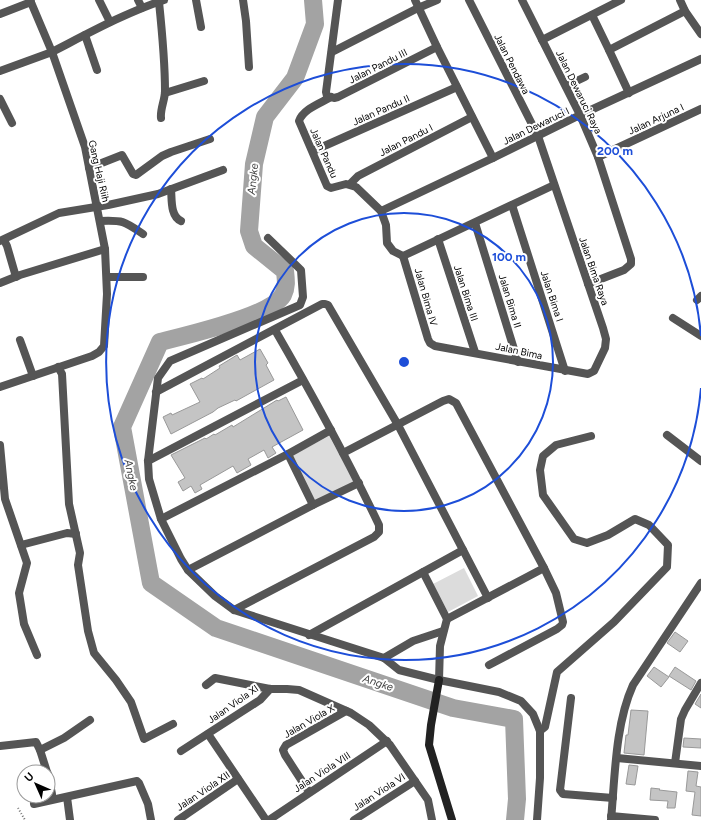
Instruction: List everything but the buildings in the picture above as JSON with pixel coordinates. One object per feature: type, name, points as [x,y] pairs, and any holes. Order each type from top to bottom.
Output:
[{"type":"street","points":[[99,0],[110,22]]},
{"type":"street","points":[[196,0],[201,27]]},
{"type":"street","points":[[243,0],[249,67]]},
{"type":"street","points":[[332,52],[417,4],[436,0]]},
{"type":"street","name":"Jalan Pendawa","points":[[469,0],[538,136]]},
{"type":"street","points":[[542,40],[621,0]]},
{"type":"street","points":[[680,0],[685,11],[701,34]]},
{"type":"street","points":[[0,14],[31,1]]},
{"type":"street","name":"Gang Haji Riih","points":[[31,1],[52,52],[85,147],[105,249],[107,277],[104,346],[99,352],[92,356],[58,367]]},
{"type":"street","points":[[0,71],[52,52],[110,22],[140,4],[162,1],[165,93],[160,113],[161,118]]},
{"type":"street","points":[[329,96],[326,92],[340,1]]},
{"type":"street","name":"Jalan Dewaruci Raya","points":[[525,1],[542,40],[580,115],[598,157],[631,259],[630,264],[624,270],[588,284]]},
{"type":"street","points":[[417,4],[493,158]]},
{"type":"street","points":[[609,50],[685,11]]},
{"type":"street","points":[[592,15],[629,93]]},
{"type":"street","points":[[85,35],[97,70]]},
{"type":"street","name":"Jalan Pandu III","points":[[329,96],[338,97],[437,47]]},
{"type":"street","name":"Jalan Dewaruci I","points":[[381,211],[580,115],[699,63]]},
{"type":"street","points":[[566,86],[585,77]]},
{"type":"street","points":[[165,93],[204,81]]},
{"type":"street","name":"Jalan Pandu II","points":[[313,151],[457,86]]},
{"type":"street","name":"Jalan Pandu","points":[[329,96],[304,113],[299,121],[327,186],[330,188],[350,184],[356,187],[381,211]]},
{"type":"street","points":[[0,99],[12,123]]},
{"type":"street","name":"Jalan Arjuna I","points":[[598,157],[701,109]]},
{"type":"street","name":"Jalan Pandu I","points":[[350,184],[358,176],[472,117]]},
{"type":"street","name":"Jalan Bima Raya","points":[[538,136],[606,339],[605,348],[599,363]]},
{"type":"street","points":[[90,168],[122,155],[133,174],[136,175],[162,156],[210,139]]},
{"type":"street","points":[[16,277],[7,246],[2,240],[12,234],[59,213],[108,205],[158,194],[223,170]]},
{"type":"street","points":[[381,211],[386,225],[387,243],[393,251],[404,256],[554,184]]},
{"type":"street","points":[[172,189],[174,212],[181,221]]},
{"type":"street","name":"Jalan Bima I","points":[[512,205],[565,371]]},
{"type":"street","points":[[100,221],[119,220],[143,234]]},
{"type":"street","name":"Jalan Bima II","points":[[475,222],[518,362]]},
{"type":"street","points":[[268,238],[301,270],[303,297],[300,305],[170,361],[158,378],[148,461],[149,479],[161,519],[188,570],[214,596],[234,610],[384,658],[399,670],[438,683],[499,692],[521,701],[533,714],[540,731],[540,778],[537,820]]},
{"type":"street","name":"Jalan Bima III","points":[[438,239],[475,352]]},
{"type":"street","points":[[0,283],[105,249]]},
{"type":"street","name":"Jalan Bima IV","points":[[404,256],[420,315],[430,343]]},
{"type":"street","points":[[107,277],[144,278]]},
{"type":"street","points":[[156,392],[322,304],[328,305],[398,425],[488,598]]},
{"type":"street","points":[[673,318],[701,336]]},
{"type":"street","points":[[234,610],[374,537],[379,532],[379,525],[359,483],[275,330]]},
{"type":"street","points":[[20,340],[33,376]]},
{"type":"street","name":"Jalan Bima","points":[[430,343],[434,346],[475,352],[518,362],[588,374],[594,371],[599,363]]},
{"type":"street","points":[[0,387],[58,367],[62,374],[70,504],[80,553],[78,565],[88,631],[94,653],[116,680],[130,702],[144,739],[174,724]]},
{"type":"street","points":[[148,461],[303,380]]},
{"type":"street","points":[[343,453],[443,401],[449,399],[456,403],[544,568],[556,593],[563,622],[562,625],[489,665]]},
{"type":"street","points":[[161,519],[288,454],[331,430]]},
{"type":"street","points":[[667,435],[701,461]]},
{"type":"street","points":[[540,731],[545,727],[557,672],[614,622],[667,567],[668,545],[649,525],[635,519],[608,535],[587,543],[574,539],[543,495],[540,470],[543,456],[556,445],[592,436]]},
{"type":"street","points":[[0,445],[5,499],[27,563],[19,593],[24,624],[37,656]]},
{"type":"street","points":[[288,454],[313,505]]},
{"type":"street","points":[[188,570],[313,505],[359,483]]},
{"type":"street","points":[[21,545],[68,533],[76,534]]},
{"type":"street","points":[[309,635],[463,550]]},
{"type":"street","points":[[452,820],[429,745],[438,683],[440,646],[447,619],[544,568]]},
{"type":"street","points":[[423,572],[447,619]]},
{"type":"street","points":[[654,820],[611,818],[612,798],[622,719],[626,700],[633,685],[701,583]]},
{"type":"street","points":[[384,658],[413,641],[443,631]]},
{"type":"street","points":[[206,685],[215,678],[270,689],[299,690],[346,710],[369,725],[387,742],[428,800],[432,820]]},
{"type":"street","points":[[675,763],[681,719],[684,710],[701,683]]},
{"type":"street","name":"Jalan Viola XI","points":[[181,751],[260,700],[270,689]]},
{"type":"street","points":[[571,698],[560,790],[563,794],[612,798]]},
{"type":"street","name":"Jalan Viola X","points":[[309,792],[283,750],[286,745],[346,710]]},
{"type":"street","points":[[40,750],[90,720]]},
{"type":"street","points":[[208,734],[266,820]]},
{"type":"street","points":[[0,746],[35,741],[45,764]]},
{"type":"street","name":"Jalan Viola VIII","points":[[269,820],[309,792],[387,742]]},
{"type":"street","points":[[617,758],[701,766]]},
{"type":"street","name":"Jalan Viola XII","points":[[178,820],[238,779]]},
{"type":"street","points":[[56,799],[137,781],[148,804],[151,820]]},
{"type":"street","name":"Jalan Viola VI","points":[[354,820],[415,781]]},
{"type":"street","points":[[67,797],[70,820]]},
{"type":"path","points":[[18,808],[24,820]]},
{"type":"shaded area","points":[[329,436],[355,482],[315,501],[291,456]]},
{"type":"shaded area","points":[[464,568],[478,596],[448,612],[433,584]]},
{"type":"waterway","name":"Angke","points":[[313,0],[315,24],[295,78],[265,117],[254,164],[249,231],[254,246],[285,271],[286,286],[283,295],[275,303],[245,318],[160,342],[122,427],[151,583],[216,628],[453,708],[514,719],[517,799],[515,820]]}]
